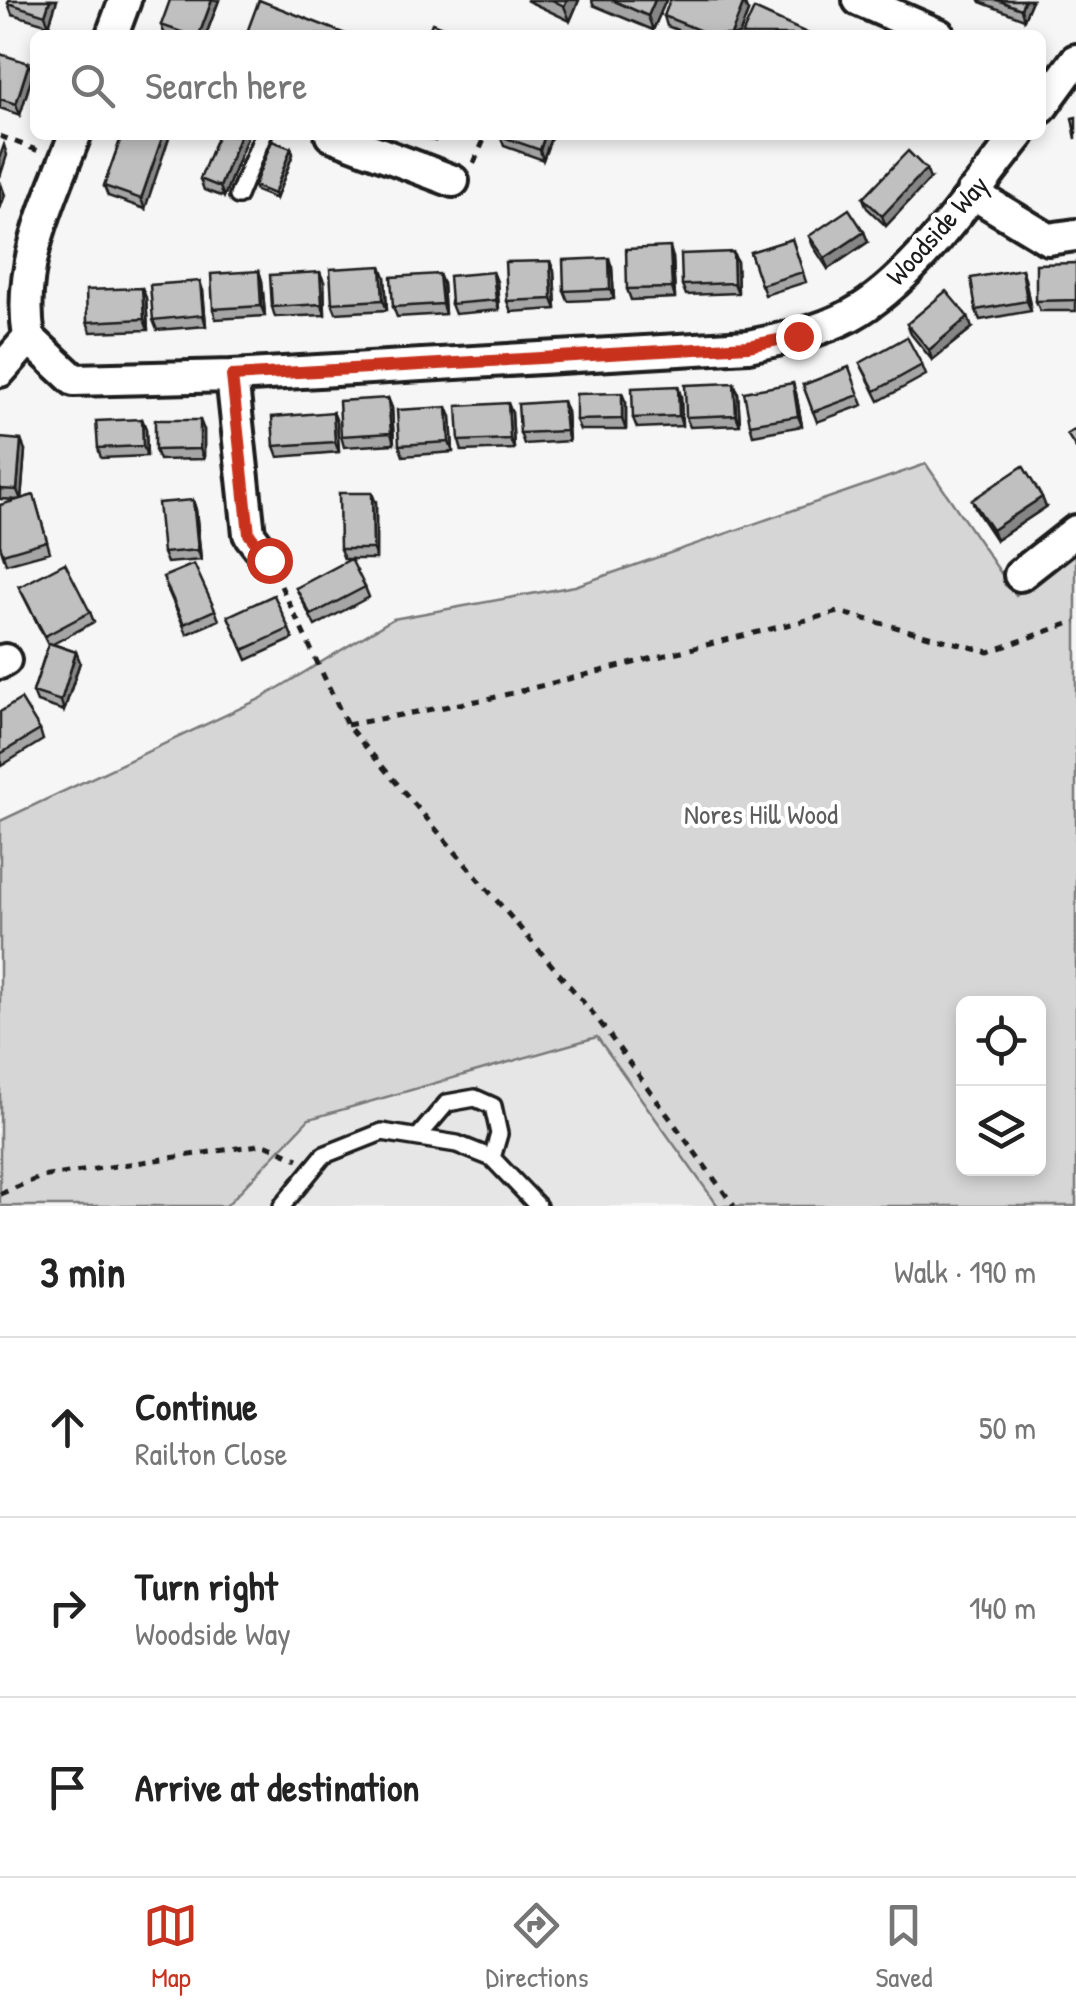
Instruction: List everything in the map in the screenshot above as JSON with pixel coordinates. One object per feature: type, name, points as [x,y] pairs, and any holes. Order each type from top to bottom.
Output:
[{"type":"street","points":[[114,30],[124,0]]},
{"type":"street","points":[[859,0],[928,30]]},
{"type":"street","points":[[1046,95],[1076,60]]},
{"type":"street","points":[[0,371],[28,338],[24,306],[32,244],[72,140]]},
{"type":"street","points":[[344,140],[453,182]]},
{"type":"street","name":"Woodside Way","points":[[28,338],[74,380],[232,376],[748,346],[798,336],[852,314],[901,276],[1015,140]]},
{"type":"street","points":[[972,194],[1048,239],[1076,235]]},
{"type":"street","points":[[232,376],[249,534],[269,560]]},
{"type":"street","points":[[1020,575],[1076,530]]},
{"type":"lane","points":[[238,196],[261,140]]},
{"type":"lane","points":[[418,1137],[447,1103],[475,1098],[493,1106],[499,1134],[492,1158]]},
{"type":"lane","points":[[282,1206],[324,1154],[382,1132],[457,1144],[492,1158],[538,1206]]},
{"type":"path","points":[[0,136],[46,154]]},
{"type":"path","points":[[269,560],[348,725],[596,1017],[734,1206]]},
{"type":"path","points":[[348,725],[492,698],[840,612],[989,652],[1076,622]]},
{"type":"path","points":[[0,1194],[41,1177],[265,1144],[314,1167]]},
{"type":"shaded area","points":[[598,1037],[718,1206],[226,1206],[309,1119]]},
{"type":"green space","name":"Nores Hill Wood","points":[[926,464],[1016,595],[1076,548],[1076,1206],[718,1206],[597,1037],[309,1119],[226,1206],[0,1206],[0,821],[260,699],[393,619],[575,586]]},
{"type":"building","points":[[50,0],[45,15],[8,3]]},
{"type":"building","points":[[170,0],[212,0],[201,30],[176,30],[161,25]]},
{"type":"building","points":[[259,0],[335,30],[248,30]]},
{"type":"building","points":[[612,0],[655,0],[648,16]]},
{"type":"building","points":[[670,0],[744,2],[733,30],[699,30],[664,16]]},
{"type":"building","points":[[997,0],[1024,0],[1021,9]]},
{"type":"building","points":[[754,9],[800,30],[744,30]]},
{"type":"building","points":[[432,23],[450,30],[429,30]]},
{"type":"building","points":[[0,54],[29,63],[16,104],[0,99]]},
{"type":"building","points":[[120,140],[161,140],[141,199],[104,186]]},
{"type":"building","points":[[216,140],[238,140],[220,187],[200,179]]},
{"type":"building","points":[[511,140],[543,140],[540,150]]},
{"type":"building","points":[[272,141],[291,148],[274,194],[254,186]]},
{"type":"building","points":[[908,151],[926,169],[882,216],[863,198]]},
{"type":"building","points":[[849,209],[864,232],[825,258],[809,236]]},
{"type":"building","points":[[792,239],[803,272],[761,285],[750,252]]},
{"type":"building","points":[[670,247],[672,288],[627,289],[626,249]]},
{"type":"building","points":[[733,252],[734,283],[682,285],[681,254]]},
{"type":"building","points":[[609,258],[610,289],[564,291],[563,260]]},
{"type":"building","points":[[550,261],[552,299],[507,301],[505,262]]},
{"type":"building","points":[[1076,263],[1076,300],[1036,301],[1036,264]]},
{"type":"building","points":[[381,266],[383,300],[332,303],[330,269]]},
{"type":"building","points":[[1022,269],[1027,301],[976,310],[971,278]]},
{"type":"building","points":[[259,271],[261,306],[213,309],[211,274]]},
{"type":"building","points":[[320,272],[322,304],[272,307],[270,275]]},
{"type":"building","points":[[493,272],[496,300],[451,304],[449,276]]},
{"type":"building","points":[[439,274],[442,304],[393,307],[391,277]]},
{"type":"building","points":[[200,281],[203,315],[153,320],[150,285]]},
{"type":"building","points":[[142,288],[144,319],[87,322],[86,290]]},
{"type":"building","points":[[946,291],[968,317],[929,350],[907,324]]},
{"type":"building","points":[[907,337],[922,365],[875,391],[860,363]]},
{"type":"building","points":[[849,367],[859,395],[813,412],[803,385]]},
{"type":"building","points":[[734,383],[736,415],[686,417],[685,385]]},
{"type":"building","points":[[793,383],[798,416],[750,424],[744,392]]},
{"type":"building","points":[[678,386],[679,416],[633,418],[632,388]]},
{"type":"building","points":[[622,393],[622,419],[576,420],[576,394]]},
{"type":"building","points":[[388,398],[391,433],[341,436],[339,401]]},
{"type":"building","points":[[563,401],[566,431],[520,433],[518,404]]},
{"type":"building","points":[[508,403],[510,439],[459,441],[457,406]]},
{"type":"building","points":[[447,407],[449,442],[399,445],[397,410]]},
{"type":"building","points":[[333,412],[335,442],[274,446],[272,417]]},
{"type":"building","points":[[142,419],[143,446],[98,448],[96,421]]},
{"type":"building","points":[[155,420],[200,420],[200,449],[155,450]]},
{"type":"building","points":[[1076,429],[1076,448],[1067,434]]},
{"type":"building","points":[[0,438],[21,440],[17,490],[0,489]]},
{"type":"building","points":[[1023,466],[1042,497],[992,530],[972,500]]},
{"type":"building","points":[[339,493],[372,493],[373,549],[340,549]]},
{"type":"building","points":[[34,495],[47,541],[3,554],[0,505]]},
{"type":"building","points":[[193,500],[198,550],[163,553],[158,503]]},
{"type":"building","points":[[351,559],[365,587],[311,615],[296,588]]},
{"type":"building","points":[[65,563],[90,612],[45,636],[19,587]]},
{"type":"building","points":[[194,564],[215,610],[184,624],[163,577]]},
{"type":"building","points":[[274,595],[289,629],[243,650],[228,616]]},
{"type":"building","points":[[49,643],[76,652],[61,701],[33,692]]},
{"type":"building","points":[[21,699],[40,730],[0,754],[0,712]]},
{"type":"route","points":[[269,560],[249,534],[232,376],[748,346],[798,336]]}]
